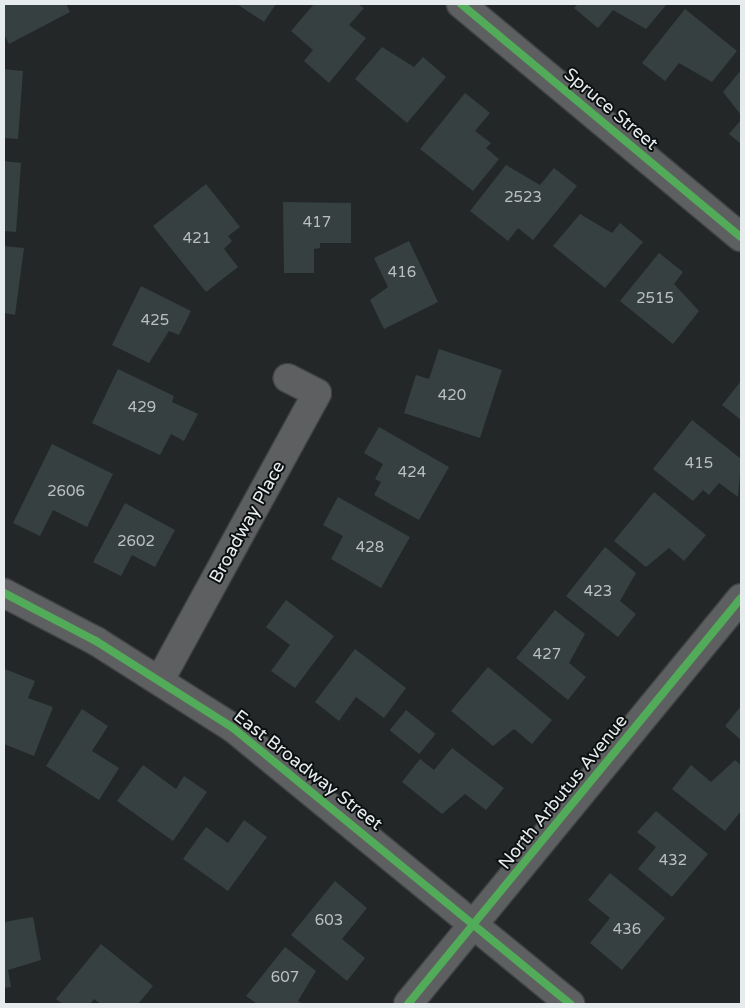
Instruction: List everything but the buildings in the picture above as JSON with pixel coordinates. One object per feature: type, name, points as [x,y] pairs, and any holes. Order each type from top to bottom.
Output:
[{"type":"street","name":"Spruce Street","points":[[461,4],[741,238]]},
{"type":"street","name":"Broadway Place","points":[[160,680],[317,393],[288,378]]},
{"type":"street","name":"East Broadway Street","points":[[4,593],[160,680],[233,728],[318,794],[570,1004]]},
{"type":"street","name":"North Arbutus Avenue","points":[[408,1004],[741,598]]},
{"type":"cycle path","points":[[461,4],[741,237]]},
{"type":"cycle path","points":[[4,593],[96,641],[233,728],[570,1004]]},
{"type":"cycle path","points":[[408,1004],[741,598]]}]
